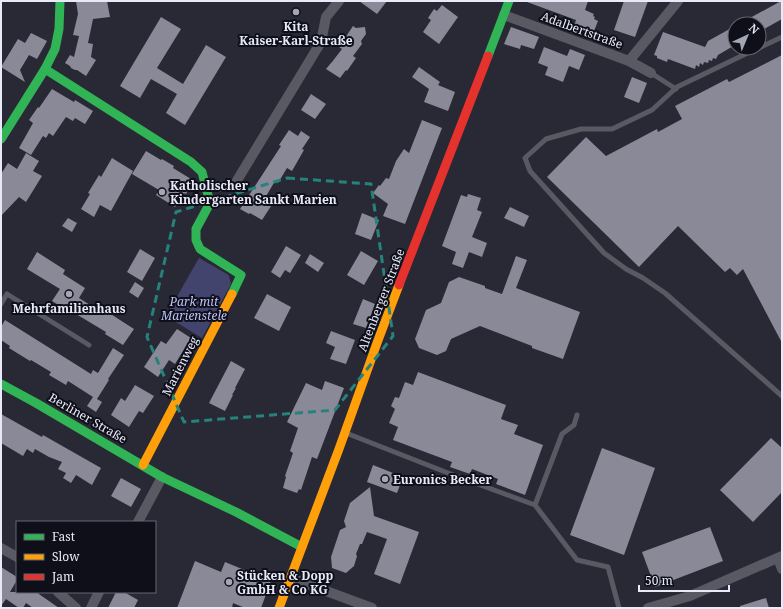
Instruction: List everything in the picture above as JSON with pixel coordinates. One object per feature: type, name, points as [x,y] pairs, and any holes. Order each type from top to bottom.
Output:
[{"type":"street","points":[[1,139],[45,69],[55,49],[59,29],[60,1]]},
{"type":"street","points":[[206,186],[233,187],[321,42],[326,17],[339,1]]},
{"type":"street","name":"Altenberger Straße","points":[[279,608],[377,343],[509,1]]},
{"type":"street","points":[[629,61],[678,1]]},
{"type":"street","name":"Adalbertstraße","points":[[504,15],[629,61],[651,73]]},
{"type":"street","name":"Marienweg","points":[[45,69],[191,162],[202,172],[210,203],[196,229],[196,240],[200,249],[241,275],[144,465]]},
{"type":"street","name":"Berliner Straße","points":[[1,384],[144,465],[162,477],[236,512],[302,547]]},
{"type":"street","points":[[139,521],[162,477]]},
{"type":"street","points":[[1,548],[16,557]]},
{"type":"street","points":[[648,608],[662,606],[690,596],[780,557],[782,569]]},
{"type":"street","points":[[291,578],[372,608]]},
{"type":"street","points":[[59,593],[69,606]]},
{"type":"street","points":[[91,608],[98,593]]},
{"type":"lane","points":[[767,44],[782,37]]},
{"type":"lane","points":[[743,56],[676,89],[652,110],[632,120],[612,129],[580,129],[546,138],[525,158],[530,171],[604,253],[626,269],[643,278],[665,293],[782,396]]},
{"type":"lane","points":[[651,73],[676,89]]},
{"type":"lane","points":[[1,304],[7,294],[89,345]]},
{"type":"lane","points":[[536,505],[562,434],[574,425],[577,415]]},
{"type":"lane","points":[[345,432],[448,473],[536,505],[577,560],[608,567],[619,608]]},
{"type":"highlighted area","points":[[287,178],[371,184],[393,336],[335,410],[184,422],[147,337],[176,212]]},
{"type":"green space","name":"Park mit Marienstele","points":[[199,258],[227,274],[231,284],[202,338],[166,316]]},
{"type":"building","points":[[76,1],[107,1],[110,17],[93,19],[88,43],[93,44],[91,57],[96,60],[86,76],[65,63],[70,55],[74,57],[79,36],[73,35],[78,14]]},
{"type":"building","points":[[359,1],[387,1],[377,14]]},
{"type":"building","points":[[527,1],[588,1],[585,10],[594,14],[594,19],[598,21],[592,36],[587,34],[584,36],[583,32],[573,29],[576,20]]},
{"type":"building","points":[[624,1],[648,1],[635,37],[614,30]]},
{"type":"building","points":[[782,1],[782,19],[767,27],[767,16],[754,16]]},
{"type":"building","points":[[442,5],[458,17],[439,44],[423,32],[431,20],[428,18],[434,9],[437,11]]},
{"type":"building","points":[[161,17],[181,29],[157,68],[183,84],[206,45],[226,57],[185,125],[166,113],[177,94],[151,79],[140,98],[120,86]]},
{"type":"building","points":[[353,26],[356,28],[365,27],[366,34],[361,41],[362,44],[353,56],[356,58],[340,78],[326,69],[342,49],[339,47]]},
{"type":"building","points":[[511,27],[539,37],[534,49],[521,45],[520,49],[504,44]]},
{"type":"building","points":[[727,30],[727,50],[718,55],[716,59],[713,58],[712,61],[709,60],[708,63],[704,62],[703,65],[700,63],[699,67],[696,65],[695,69],[668,59],[667,62],[657,58],[657,56],[654,55],[663,32],[705,47],[708,41]]},
{"type":"building","points":[[31,33],[47,41],[37,59],[29,55],[20,70],[25,82],[1,67],[18,39],[25,43]]},
{"type":"building","points":[[544,47],[567,56],[570,49],[585,55],[579,70],[569,66],[563,82],[545,75],[548,67],[538,63]]},
{"type":"building","points":[[782,55],[782,343],[743,269],[737,275],[730,268],[725,272],[678,226],[639,267],[547,177],[586,137],[606,156],[657,129],[658,132],[682,119],[675,106],[727,79],[729,82]]},
{"type":"building","points":[[419,67],[440,82],[438,85],[455,92],[448,111],[424,102],[429,89],[412,77]]},
{"type":"building","points":[[632,77],[647,83],[639,103],[624,97]]},
{"type":"building","points":[[52,89],[93,111],[85,124],[75,118],[73,121],[66,117],[53,136],[49,133],[46,138],[43,136],[31,155],[19,148],[33,123],[29,120]]},
{"type":"building","points":[[311,94],[326,104],[315,119],[301,110]]},
{"type":"building","points":[[422,120],[442,128],[405,224],[383,216],[388,204],[373,193],[386,178],[389,179],[396,161],[404,149],[409,153]]},
{"type":"building","points":[[289,130],[298,136],[301,131],[310,137],[302,149],[304,150],[292,171],[287,168],[278,183],[275,181],[265,198],[273,203],[262,220],[240,209],[281,146],[279,145]]},
{"type":"building","name":"Katholischer Kindergarten Sankt Marien","points":[[146,151],[174,166],[173,168],[191,179],[188,184],[190,186],[186,194],[184,193],[175,207],[156,195],[159,190],[132,174]]},
{"type":"building","points":[[26,153],[39,161],[33,171],[42,176],[26,202],[19,197],[1,216],[1,174],[8,163],[17,169]]},
{"type":"building","points":[[112,158],[133,171],[111,211],[100,205],[94,217],[81,209],[90,194],[88,193],[99,175],[101,177]]},
{"type":"building","points":[[468,194],[481,198],[477,210],[482,212],[472,237],[487,243],[482,257],[469,252],[463,268],[452,264],[456,252],[442,246],[461,195],[467,197]]},
{"type":"building","points":[[510,207],[529,216],[524,227],[504,218]]},
{"type":"building","points":[[362,213],[379,220],[371,240],[355,234]]},
{"type":"building","points":[[68,218],[77,223],[72,232],[62,226]]},
{"type":"building","points":[[286,246],[301,255],[290,273],[285,270],[280,278],[271,272]]},
{"type":"building","points":[[140,249],[155,258],[142,281],[127,272]]},
{"type":"building","points":[[361,251],[378,261],[364,285],[347,275]]},
{"type":"building","points":[[37,252],[65,270],[63,274],[85,288],[79,298],[104,314],[106,311],[134,329],[123,345],[105,334],[106,332],[52,301],[60,289],[27,269]]},
{"type":"building","points":[[310,254],[324,263],[318,272],[305,263]]},
{"type":"building","points":[[516,256],[527,260],[516,288],[580,312],[563,359],[532,348],[532,346],[480,326],[451,339],[446,351],[437,355],[419,348],[415,339],[426,310],[441,303],[449,282],[459,277],[502,294]]},
{"type":"building","points":[[135,282],[144,288],[138,298],[129,292]]},
{"type":"building","points":[[267,294],[291,307],[279,331],[254,318]]},
{"type":"building","points":[[363,299],[375,304],[366,328],[353,324]]},
{"type":"building","points":[[5,320],[91,374],[93,370],[98,373],[113,348],[124,355],[97,399],[102,402],[96,412],[87,406],[93,397],[68,381],[66,385],[49,375],[51,372],[9,348],[10,346],[1,340],[1,327]]},
{"type":"building","points":[[177,329],[191,338],[175,364],[169,360],[158,377],[144,367],[161,341],[166,344]]},
{"type":"building","points":[[331,331],[355,340],[346,364],[330,359],[335,347],[326,343]]},
{"type":"building","points":[[231,361],[245,369],[225,411],[209,403]]},
{"type":"building","points":[[418,372],[506,405],[501,419],[518,425],[514,434],[543,445],[525,495],[496,484],[498,479],[472,469],[470,474],[450,467],[452,462],[393,440],[398,427],[389,423],[395,409],[391,406],[395,397],[399,398],[405,382],[413,385]]},
{"type":"building","points":[[325,381],[344,388],[317,459],[312,457],[301,490],[299,489],[297,493],[283,488],[285,476],[293,453],[290,451],[298,428],[287,422],[306,383],[322,390]]},
{"type":"building","points":[[135,385],[154,396],[143,413],[139,411],[129,427],[111,415],[121,398],[125,401]]},
{"type":"building","points":[[1,414],[42,437],[43,435],[101,468],[92,485],[76,475],[71,483],[63,478],[66,473],[58,469],[62,462],[35,449],[33,453],[27,449],[23,456],[1,443]]},
{"type":"building","points":[[771,438],[782,448],[782,492],[753,522],[720,490]]},
{"type":"building","points":[[602,448],[655,468],[624,555],[570,535]]},
{"type":"building","name":"Euronics Becker","points":[[373,465],[403,477],[397,493],[367,482]]},
{"type":"building","points":[[121,478],[141,489],[131,507],[111,496]]},
{"type":"building","points":[[370,487],[374,516],[419,532],[400,584],[374,574],[387,539],[367,532],[356,554],[357,556],[354,566],[346,573],[332,568],[331,557],[340,530],[346,527],[344,521],[350,503]]},
{"type":"building","points":[[710,527],[723,561],[655,587],[642,552]]},
{"type":"building","points":[[195,561],[221,572],[225,562],[271,581],[261,608],[245,608],[233,603],[232,608],[177,608]]},
{"type":"building","points":[[1,567],[16,576],[16,582],[10,592],[37,593],[59,608],[33,608],[26,603],[23,608],[19,608],[6,599],[1,606]]},
{"type":"building","points":[[116,593],[126,593],[138,600],[134,608],[108,608]]},
{"type":"building","points":[[766,598],[769,608],[740,608],[740,606]]},
{"type":"traffic: fast","points":[[1,139],[45,69],[55,49],[59,29],[60,1]]},
{"type":"traffic: fast","points":[[488,56],[509,1]]},
{"type":"traffic: fast","points":[[45,69],[191,162],[202,172],[210,203],[196,229],[196,240],[200,249],[241,275],[232,294]]},
{"type":"traffic: fast","points":[[1,384],[162,477],[236,512],[302,547]]},
{"type":"traffic: slow","points":[[279,608],[399,285]]},
{"type":"traffic: slow","points":[[143,465],[232,294]]},
{"type":"traffic: jam","points":[[399,285],[488,56]]},
{"type":"place","name":"Kita Kaiser-Karl-Straße","points":[[296,12]]},
{"type":"place","name":"Katholischer Kindergarten Sankt Marien","points":[[162,192]]},
{"type":"place","name":"Mehrfamilienhaus","points":[[69,294]]},
{"type":"place","name":"Euronics Becker","points":[[385,479]]},
{"type":"place","name":"Stücken & Dopp GmbH & Co KG","points":[[229,582]]}]
